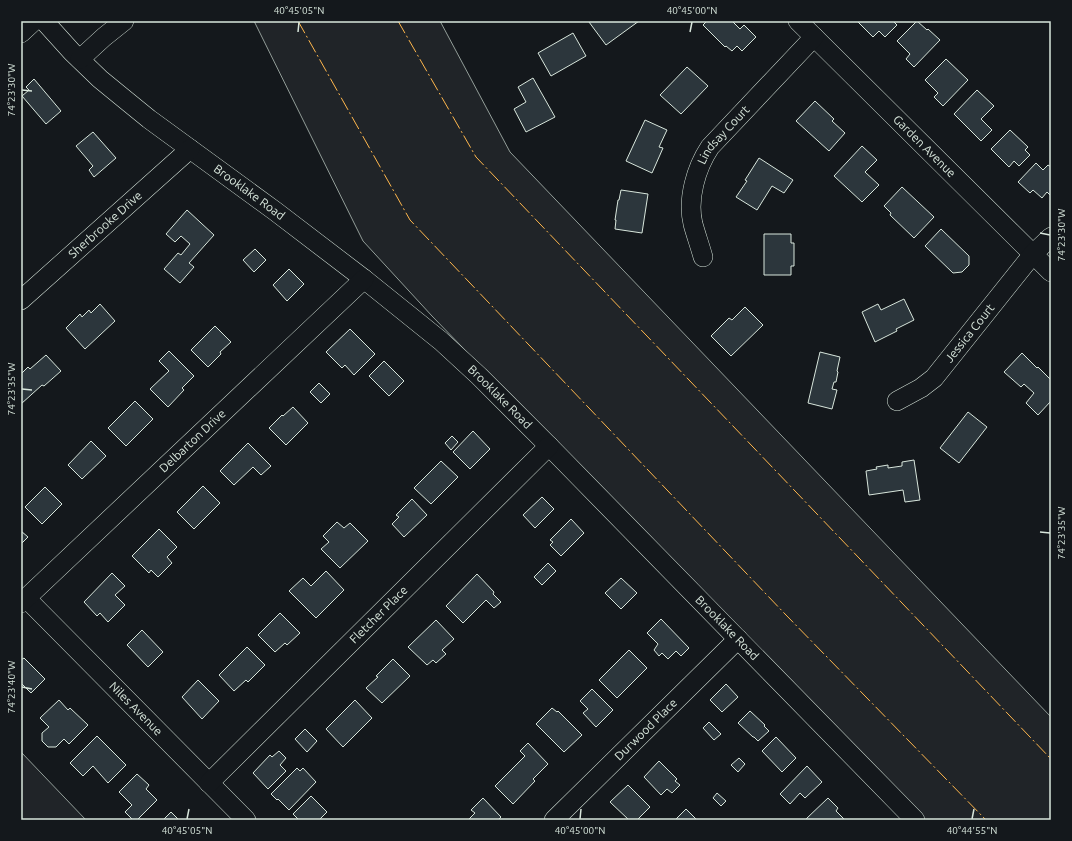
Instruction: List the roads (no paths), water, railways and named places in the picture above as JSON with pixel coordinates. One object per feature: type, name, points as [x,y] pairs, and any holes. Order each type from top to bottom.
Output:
[{"type":"street","points":[[21,33],[34,21]]},
{"type":"street","name":"Brooklake Road","points":[[44,21],[100,79],[149,119],[276,211],[441,341],[479,376],[549,446],[915,820]]},
{"type":"street","points":[[80,59],[124,21]]},
{"type":"street","name":"Garden Avenue","points":[[798,21],[1051,272]]},
{"type":"street","name":"Lindsay Court","points":[[703,258],[693,223],[692,212],[693,189],[699,166],[704,156],[710,146],[814,37]]},
{"type":"street","name":"Sherbrooke Drive","points":[[21,300],[190,150]]},
{"type":"street","name":"Jessica Court","points":[[897,401],[921,388],[934,378],[1033,254],[1051,237]]},
{"type":"street","name":"Delbarton Drive","points":[[24,601],[364,279]]},
{"type":"street","name":"Fletcher Place","points":[[209,783],[549,446]]},
{"type":"street","name":"Niles Avenue","points":[[24,601],[246,820]]},
{"type":"street","name":"Durwood Place","points":[[554,820],[738,639]]}]
